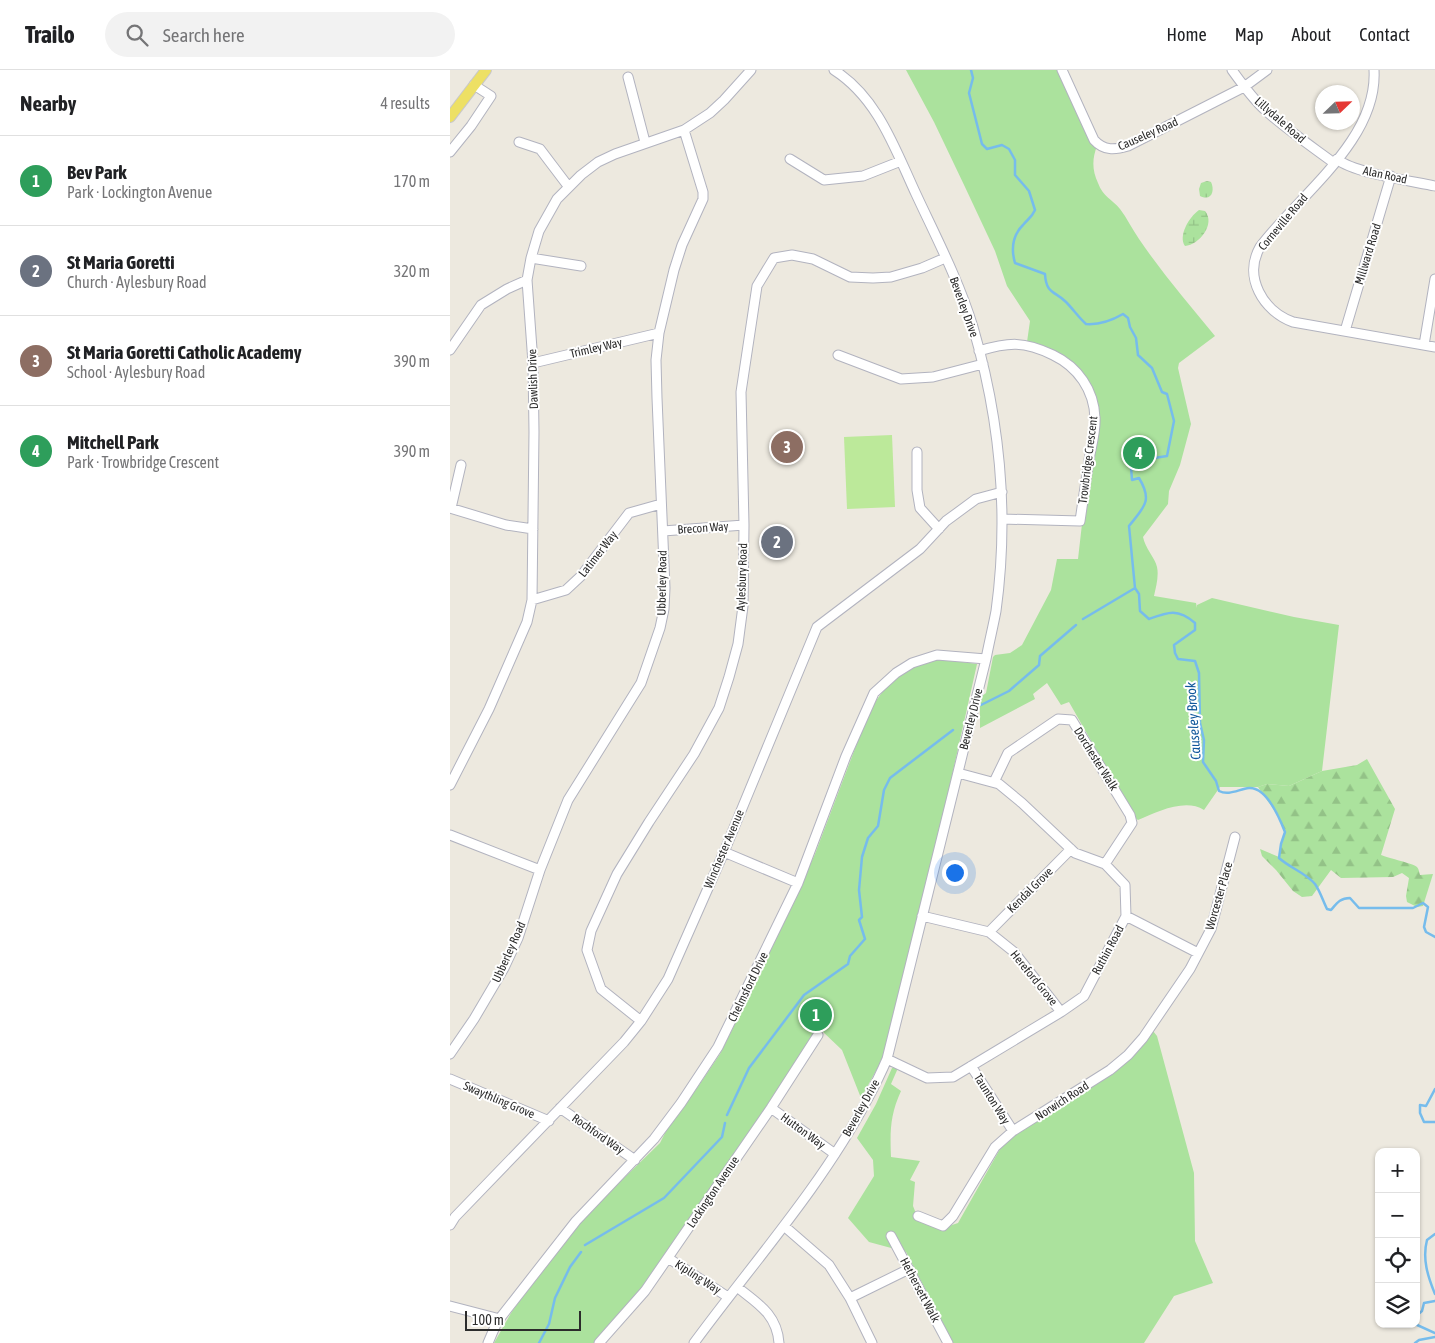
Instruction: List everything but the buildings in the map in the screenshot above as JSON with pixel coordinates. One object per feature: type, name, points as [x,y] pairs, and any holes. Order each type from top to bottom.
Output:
[{"type":"main road","points":[[450,117],[486,70]]},
{"type":"street","name":"Dawlish Drive","points":[[450,785],[488,709],[527,622],[532,600],[534,432],[527,280],[539,231],[550,210],[568,186],[598,162],[646,142],[684,130],[710,113],[751,70]]},
{"type":"street","name":"Beverley Drive","points":[[694,1343],[784,1226],[835,1154],[867,1101],[887,1059],[996,612],[1001,552],[1002,492],[997,438],[983,364],[969,316],[946,258],[891,138],[876,111],[861,93],[844,76],[834,70]]},
{"type":"street","name":"Causeley Road","points":[[1062,70],[1094,140],[1100,146],[1113,150],[1128,146],[1244,87]]},
{"type":"street","name":"Lillydale Road","points":[[1232,70],[1263,108],[1301,140],[1335,161]]},
{"type":"street","points":[[1244,87],[1267,70]]},
{"type":"street","name":"Corneville Road","points":[[1374,70],[1374,87],[1366,116],[1353,139],[1260,247],[1255,260],[1255,276],[1260,294],[1268,306],[1278,315],[1293,322],[1435,346]]},
{"type":"street","points":[[628,77],[646,142]]},
{"type":"street","points":[[450,152],[471,126],[491,96],[474,85]]},
{"type":"street","name":"Ubberley Road","points":[[450,1054],[474,1020],[504,968],[518,938],[540,870],[568,800],[642,683],[656,646],[664,609],[656,360],[659,333],[674,270],[682,245],[703,199],[704,192],[684,130]]},
{"type":"street","points":[[520,142],[540,149],[568,186]]},
{"type":"street","points":[[790,159],[824,180],[862,176],[901,160]]},
{"type":"street","name":"Alan Road","points":[[1335,161],[1435,186]]},
{"type":"street","name":"Millward Road","points":[[1345,332],[1391,176]]},
{"type":"street","name":"Aylesbury Road","points":[[641,1021],[601,989],[587,950],[592,930],[618,874],[649,822],[694,754],[719,708],[738,644],[743,606],[744,525],[741,392],[757,286],[774,258],[792,255],[813,259],[850,277],[873,278],[891,277],[922,268],[946,258]]},
{"type":"street","points":[[531,258],[581,266]]},
{"type":"street","points":[[1424,345],[1435,279]]},
{"type":"street","points":[[450,350],[481,305],[507,289],[527,280]]},
{"type":"street","name":"Trimley Way","points":[[532,362],[659,333]]},
{"type":"street","name":"Trowbridge Crescent","points":[[979,351],[1002,344],[1020,345],[1031,346],[1058,357],[1078,372],[1084,381],[1095,419],[1080,521],[1002,519]]},
{"type":"street","points":[[838,356],[901,379],[933,377],[983,364]]},
{"type":"street","points":[[917,452],[917,490],[920,508],[939,529]]},
{"type":"street","points":[[461,465],[450,508],[506,525],[533,529]]},
{"type":"street","name":"Winchester Avenue","points":[[450,1225],[455,1217],[624,1042],[641,1021],[668,979],[724,852],[817,627],[920,549],[946,521],[976,499],[1002,492]]},
{"type":"street","name":"Latimer Way","points":[[532,600],[566,590],[581,576],[629,513],[660,504]]},
{"type":"street","name":"Brecon Way","points":[[662,531],[744,525]]},
{"type":"street","name":"Chelmsford Drive","points":[[488,1343],[500,1319],[576,1221],[654,1139],[681,1104],[718,1047],[798,883],[846,756],[874,693],[896,672],[912,663],[937,655],[986,659]]},
{"type":"street","name":"Dorchester Walk","points":[[994,782],[1008,753],[1058,719],[1072,720],[1130,815],[1132,823],[1105,864]]},
{"type":"street","name":"Ruthin Road","points":[[887,1059],[926,1078],[952,1077],[971,1066],[1084,996],[1126,916],[1125,885],[1105,864],[1075,853],[999,784],[958,773]]},
{"type":"street","points":[[450,835],[540,870]]},
{"type":"street","name":"Worcester Place","points":[[1198,954],[1211,929],[1236,837]]},
{"type":"street","name":"Kendal Grove","points":[[989,932],[1072,849]]},
{"type":"street","points":[[724,852],[798,883]]},
{"type":"street","name":"Hereford Grove","points":[[922,916],[989,932],[1014,952],[1061,1012]]},
{"type":"street","points":[[1126,916],[1198,954]]},
{"type":"street","name":"Norwich Road","points":[[918,1216],[943,1226],[953,1216],[995,1147],[1012,1131],[1110,1070],[1128,1055],[1143,1038],[1190,969],[1198,954]]},
{"type":"street","name":"Lockington Avenue","points":[[599,1343],[645,1291],[771,1108],[818,1035]]},
{"type":"street","name":"Taunton Way","points":[[971,1066],[1012,1131]]},
{"type":"street","name":"Swaythling Grove","points":[[450,1079],[549,1121]]},
{"type":"street","name":"Rochford Way","points":[[560,1108],[635,1160]]},
{"type":"street","name":"Hutton Way","points":[[771,1108],[835,1154]]},
{"type":"street","points":[[784,1226],[829,1265],[850,1298],[872,1343]]},
{"type":"street","name":"Hethersett Walk","points":[[891,1236],[948,1343]]},
{"type":"street","name":"Kipling Way","points":[[668,1258],[728,1297]]},
{"type":"street","points":[[850,1298],[909,1268]]},
{"type":"street","points":[[737,1287],[768,1312],[778,1335],[779,1343]]},
{"type":"street","points":[[450,1306],[500,1319]]},
{"type":"green space","points":[[906,70],[1060,70],[1097,146],[1093,165],[1100,188],[1120,209],[1157,264],[1215,336],[1179,363],[1178,368],[1191,424],[1180,465],[1169,491],[1168,504],[1143,537],[1158,570],[1154,596],[1196,603],[1197,608],[1197,605],[1212,598],[1294,617],[1339,625],[1322,771],[1289,786],[1267,784],[1258,787],[1220,787],[1204,810],[1188,805],[1180,806],[1162,810],[1138,820],[1135,818],[1069,702],[1061,705],[1047,683],[1033,694],[1035,699],[980,728],[979,702],[986,693],[993,657],[1010,653],[1022,645],[1051,590],[1057,559],[1078,559],[1098,431],[1089,385],[1084,374],[1058,352],[1027,342],[1030,321],[1007,286],[995,251],[934,122]]},
{"type":"green space","points":[[1211,182],[1212,194],[1207,197],[1200,196],[1199,189],[1201,183]]},
{"type":"green space","points":[[1199,210],[1205,211],[1208,216],[1207,228],[1196,242],[1185,246],[1183,242],[1184,232],[1192,217]]},
{"type":"green space","points":[[892,435],[895,507],[847,509],[844,437]]},
{"type":"green space","points":[[940,659],[977,664],[938,838],[883,1058],[861,1098],[842,1050],[821,1030],[815,1031],[786,1079],[657,1270],[598,1343],[494,1343],[511,1313],[538,1274],[589,1212],[660,1143],[669,1125],[720,1054],[815,854],[870,709],[891,680],[917,665]]},
{"type":"green space","points":[[1367,759],[1395,809],[1381,855],[1417,867],[1420,875],[1433,874],[1423,906],[1417,907],[1407,902],[1409,878],[1402,873],[1393,877],[1341,878],[1331,870],[1312,896],[1302,897],[1293,891],[1262,856],[1260,849],[1279,857],[1284,833],[1277,814],[1258,787],[1267,784],[1289,786],[1322,771],[1357,765]]},
{"type":"green space","points":[[1153,1031],[1157,1036],[1194,1173],[1195,1241],[1213,1283],[1174,1296],[1144,1343],[953,1343],[906,1252],[869,1242],[848,1218],[874,1176],[873,1160],[857,1138],[876,1104],[892,1068],[898,1068],[891,1084],[901,1091],[892,1123],[891,1157],[920,1161],[910,1180],[915,1182],[913,1206],[917,1216],[943,1228],[958,1223],[1000,1149],[1016,1134],[1106,1077]]},
{"type":"waterway","name":"Causeley Brook","points":[[971,70],[973,78],[969,93],[982,144],[987,149],[1002,145],[1009,149],[1015,160],[1015,175],[1029,191],[1035,210],[1019,229],[1015,238],[1013,248],[1015,263],[1045,274],[1049,289],[1062,298],[1086,324],[1105,322],[1123,314],[1128,318],[1136,338],[1138,355],[1152,368],[1162,392],[1167,394],[1174,421],[1167,456],[1148,459],[1131,467],[1132,480],[1139,478],[1146,498],[1142,509],[1129,526],[1135,588],[1139,594],[1140,611],[1149,619],[1167,613],[1178,613],[1195,623],[1195,630],[1174,645],[1178,659],[1195,661],[1199,673],[1200,723],[1204,740],[1203,762],[1216,781],[1219,791],[1230,793],[1249,788],[1256,789],[1267,798],[1285,832],[1279,858],[1315,884],[1327,909],[1331,910],[1337,903],[1347,898],[1350,898],[1359,908],[1413,908],[1423,903],[1428,907],[1424,927],[1426,932],[1435,937]]},
{"type":"waterway","points":[[1083,619],[1135,588]]},
{"type":"waterway","points":[[981,705],[1009,691],[1039,665],[1040,656],[1076,625]]},
{"type":"waterway","points":[[727,1115],[749,1068],[804,995],[848,964],[850,956],[865,939],[859,920],[862,917],[859,890],[862,857],[868,838],[878,826],[884,790],[890,778],[953,730]]},
{"type":"waterway","points":[[1435,1089],[1426,1106],[1420,1105],[1420,1113],[1424,1122],[1435,1122]]},
{"type":"waterway","points":[[585,1245],[664,1198],[722,1137],[725,1123]]},
{"type":"waterway","points":[[1435,1234],[1427,1240],[1425,1254],[1428,1274],[1435,1294]]},
{"type":"waterway","points":[[539,1343],[549,1324],[555,1298],[570,1267],[581,1252]]},
{"type":"waterway","points":[[1420,1313],[1424,1303],[1435,1301]]},
{"type":"waterway","points":[[1420,1326],[1435,1333]]},
{"type":"waterway","points":[[1415,1343],[1419,1340],[1435,1337]]},
{"type":"place","name":"St Maria Goretti Catholic Academy","points":[[787,447]]},
{"type":"place","name":"Mitchell Park","points":[[1139,453]]},
{"type":"place","name":"St Maria Goretti","points":[[777,542]]},
{"type":"place","name":"Bev Park","points":[[816,1015]]}]
